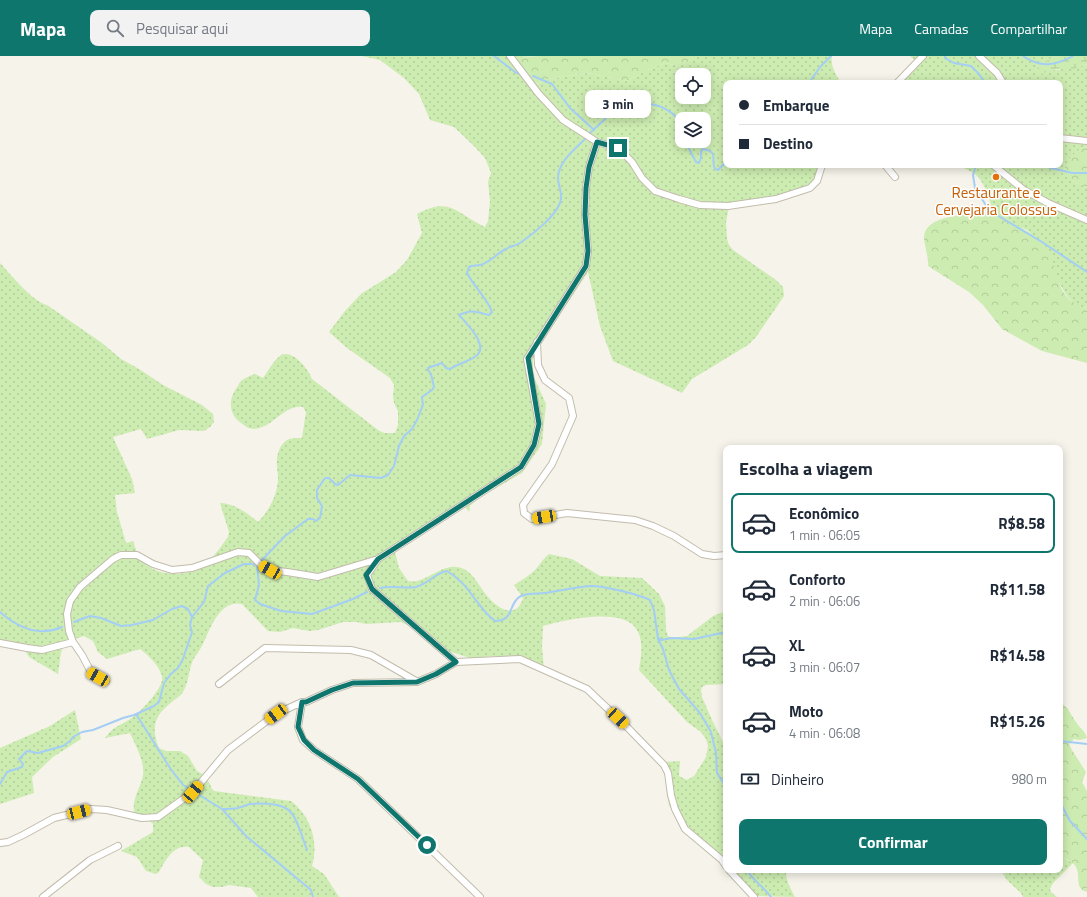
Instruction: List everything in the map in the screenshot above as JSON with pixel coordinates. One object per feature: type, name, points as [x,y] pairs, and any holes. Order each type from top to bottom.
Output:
[{"type":"street","points":[[510,56],[538,93],[563,120],[597,142],[618,148],[632,162],[642,178],[655,191],[679,200],[700,205],[728,206],[776,199],[810,188],[817,181],[821,168]]},
{"type":"street","points":[[900,80],[923,56]]},
{"type":"street","points":[[978,56],[997,73],[1001,80]]},
{"type":"street","points":[[1063,138],[1087,141]]},
{"type":"street","points":[[106,681],[91,672],[73,642],[69,631],[67,614],[70,601],[80,587],[113,559],[121,555],[137,555],[153,564],[172,570],[192,568],[238,552],[249,553],[261,565],[270,570],[293,572],[318,577],[378,559],[521,467],[534,445],[539,424],[528,358],[586,266],[588,251],[585,215],[586,188],[589,167],[597,142]]},
{"type":"street","points":[[887,168],[895,178]]},
{"type":"street","points":[[997,168],[1024,190],[1048,203],[1087,220]]},
{"type":"street","points":[[537,342],[538,364],[545,380],[569,398],[572,416],[552,464],[523,505],[524,514],[532,519],[567,514],[635,520],[653,526],[667,533],[702,554],[714,556],[723,555]]},
{"type":"street","points":[[378,559],[366,575],[372,589],[456,662]]},
{"type":"street","points":[[0,643],[42,650],[73,642]]},
{"type":"street","points":[[219,684],[265,648],[351,650],[371,655],[417,682]]},
{"type":"street","points":[[0,843],[8,842],[54,818],[91,808],[142,818],[158,817],[193,792],[228,750],[276,714],[332,690],[353,683],[417,682],[436,674],[456,662],[520,659],[587,689],[628,728],[664,765],[668,773],[674,809],[685,829],[723,862]]},
{"type":"street","points":[[302,702],[298,727],[304,740],[314,750],[358,779],[480,897]]},
{"type":"street","points":[[42,897],[90,860],[118,846]]},
{"type":"street","points":[[732,873],[754,897]]},
{"type":"green space","points":[[362,56],[538,56],[522,57],[535,85],[548,79],[587,73],[627,81],[645,71],[665,63],[679,66],[699,56],[832,56],[835,73],[839,80],[723,80],[723,168],[820,168],[812,183],[799,193],[736,203],[728,211],[726,223],[729,245],[733,250],[776,280],[783,287],[784,296],[756,337],[748,345],[692,379],[682,393],[613,361],[600,326],[588,272],[542,342],[533,359],[533,375],[546,404],[542,444],[522,473],[477,499],[470,506],[469,512],[463,504],[398,547],[395,552],[399,568],[408,581],[423,579],[445,568],[457,567],[464,569],[474,578],[492,602],[502,609],[507,610],[517,609],[523,598],[514,585],[536,569],[549,554],[572,559],[600,576],[642,578],[659,594],[665,606],[666,630],[668,636],[672,638],[687,636],[713,616],[723,612],[723,684],[706,685],[702,687],[701,690],[702,697],[723,742],[723,866],[699,839],[678,824],[679,822],[669,805],[667,795],[664,762],[680,761],[679,776],[687,780],[694,776],[706,757],[708,746],[706,739],[701,732],[687,722],[639,670],[641,660],[641,639],[637,630],[630,623],[620,618],[579,618],[543,626],[542,647],[544,669],[506,657],[494,656],[470,658],[448,651],[416,629],[401,622],[366,624],[357,622],[343,622],[318,630],[309,631],[293,628],[280,632],[268,631],[242,604],[228,606],[222,611],[217,616],[193,660],[183,692],[158,716],[155,733],[159,748],[166,751],[180,751],[188,756],[197,771],[206,776],[214,791],[291,801],[304,814],[312,830],[314,839],[314,857],[312,866],[324,874],[339,897],[258,897],[251,888],[229,885],[213,887],[206,884],[199,877],[203,860],[189,847],[179,848],[174,851],[156,874],[146,871],[137,857],[121,851],[153,832],[153,824],[148,819],[135,815],[134,810],[135,800],[143,775],[143,764],[130,733],[105,738],[113,729],[136,715],[152,698],[162,681],[161,672],[156,664],[140,649],[107,659],[98,652],[93,641],[84,636],[69,642],[62,649],[58,674],[29,657],[24,649],[0,639],[0,263],[35,299],[47,305],[102,343],[121,359],[163,385],[202,405],[213,414],[214,422],[204,431],[179,430],[147,439],[141,429],[113,437],[132,479],[135,493],[115,495],[117,512],[126,543],[133,541],[140,558],[146,565],[162,572],[181,574],[199,569],[215,555],[228,537],[229,532],[220,503],[225,503],[245,512],[258,522],[266,513],[275,496],[278,484],[277,462],[282,445],[284,442],[292,438],[302,438],[306,412],[303,407],[296,407],[284,412],[261,428],[249,428],[236,419],[233,415],[231,400],[241,381],[255,374],[263,378],[278,357],[286,354],[290,355],[300,361],[312,379],[378,430],[384,433],[395,433],[398,425],[398,411],[393,397],[394,385],[390,378],[347,348],[329,332],[345,311],[361,294],[396,272],[407,260],[422,233],[417,214],[437,206],[452,208],[485,227],[488,221],[490,201],[488,182],[491,173],[485,158],[454,127],[430,120],[419,94],[404,78],[380,60]]},
{"type":"green space","points":[[538,56],[699,56],[679,66],[665,63],[645,71],[627,81],[587,73],[548,79],[534,85],[523,71],[517,58]]},
{"type":"green space","points":[[910,56],[1055,56],[1036,69],[1037,75],[1051,70],[1076,68],[1087,64],[1087,147],[1081,148],[1068,160],[1070,179],[1087,188],[1087,306],[1085,308],[1076,305],[1067,296],[1058,281],[1048,250],[1027,230],[993,215],[987,193],[982,182],[975,174],[964,168],[1063,168],[1063,80],[896,80],[916,61]]},
{"type":"green space","points":[[1055,56],[1087,56],[1087,64],[1073,69],[1057,69],[1037,75],[1035,71],[1044,62]]},
{"type":"green space","points":[[1087,147],[1087,188],[1070,179],[1064,170],[1068,160],[1081,148]]},
{"type":"green space","points":[[969,214],[993,215],[1016,224],[1039,240],[1049,251],[1063,291],[1068,298],[1075,303],[1085,308],[1087,306],[1087,363],[1042,351],[1002,329],[983,305],[969,292],[928,266],[924,239],[925,232],[934,222],[941,219]]},
{"type":"green space","points":[[1063,704],[1085,733],[1087,738],[1080,740],[1074,739],[1069,744],[1086,772],[1082,782],[1087,791],[1087,892],[1080,888],[1075,865],[1063,857]]},
{"type":"green space","points":[[75,710],[81,739],[53,757],[32,777],[34,793],[0,804],[0,748],[50,726]]},
{"type":"green space","points":[[1063,858],[1073,863],[1063,873]]},
{"type":"green space","points":[[729,873],[786,873],[787,881],[795,897],[756,896],[747,892],[737,884]]},
{"type":"green space","points":[[1002,873],[1063,873],[1053,883],[1050,889],[1051,892],[1057,897],[1023,897],[1021,893],[1007,880]]},
{"type":"waterway","points":[[494,56],[515,72],[522,75]]},
{"type":"waterway","points":[[811,80],[820,67],[831,56]]},
{"type":"waterway","points":[[945,56],[945,58],[954,63],[971,66],[983,80]]},
{"type":"waterway","points":[[1023,56],[1029,60],[1042,64],[1054,64],[1073,56]]},
{"type":"waterway","points":[[533,76],[552,84],[570,108],[594,130]]},
{"type":"waterway","points":[[589,134],[615,107],[634,104],[652,104],[668,110],[675,116]]},
{"type":"waterway","points":[[0,784],[7,772],[22,767],[23,764],[19,759],[27,751],[38,753],[63,746],[73,737],[82,732],[93,730],[134,715],[154,706],[159,702],[164,683],[178,668],[183,659],[192,632],[190,625],[192,617],[204,602],[208,586],[225,573],[244,564],[253,564],[263,559],[285,536],[308,519],[313,519],[316,521],[320,518],[322,506],[317,498],[317,490],[325,478],[329,478],[338,485],[350,475],[381,478],[388,475],[394,466],[399,446],[404,436],[412,429],[417,420],[423,405],[422,397],[434,387],[428,368],[442,363],[446,368],[450,369],[473,358],[480,352],[479,341],[459,315],[471,312],[489,315],[492,312],[467,273],[469,267],[484,264],[509,247],[518,244],[538,230],[550,217],[559,205],[561,199],[558,178],[561,167],[568,156],[586,138]]},
{"type":"waterway","points":[[689,148],[696,162],[699,163],[701,151],[703,149],[708,150],[713,154],[715,169],[718,170],[723,165]]},
{"type":"waterway","points":[[975,168],[973,175],[975,188],[987,207],[995,214],[1042,242],[1087,272]]},
{"type":"waterway","points":[[1051,168],[1072,173],[1087,173]]},
{"type":"waterway","points":[[253,564],[257,566],[259,585],[255,600],[260,604],[281,611],[312,614],[353,599],[367,592]]},
{"type":"waterway","points":[[380,588],[407,588],[420,586],[439,574],[447,571],[462,583],[482,609],[495,621],[506,618],[509,615],[514,602],[521,596],[527,594],[545,593],[591,586],[604,587],[650,600],[654,610],[658,639],[663,649],[669,670],[679,689],[700,713],[711,732],[716,753],[717,773],[723,782]]},
{"type":"waterway","points":[[74,622],[90,616],[101,618],[121,626],[132,625],[153,620],[172,609],[182,606],[188,609],[192,617]]},
{"type":"waterway","points":[[0,612],[21,626],[37,631],[53,630],[62,627]]},
{"type":"waterway","points":[[659,638],[661,640],[672,638],[694,639],[723,633]]},
{"type":"waterway","points":[[136,714],[170,768],[183,785],[188,788]]},
{"type":"waterway","points":[[1063,741],[1087,744]]},
{"type":"waterway","points":[[199,795],[222,809],[246,836],[311,890],[313,897]]},
{"type":"waterway","points":[[222,809],[238,808],[250,804],[265,804],[284,807],[295,818],[307,850]]},
{"type":"waterway","points":[[1063,808],[1070,821],[1087,839]]},
{"type":"waterway","points":[[749,873],[771,897]]},
{"type":"place","name":"Restaurante e Cervejaria Colossus","points":[[996,177]]},
{"type":"route","points":[[427,845],[358,779],[314,750],[304,740],[298,727],[302,702],[306,702],[332,690],[353,683],[417,682],[436,674],[456,662],[372,589],[366,575],[378,559],[521,467],[534,445],[539,424],[528,358],[586,266],[588,251],[585,215],[586,188],[589,167],[597,142],[618,148]]}]
